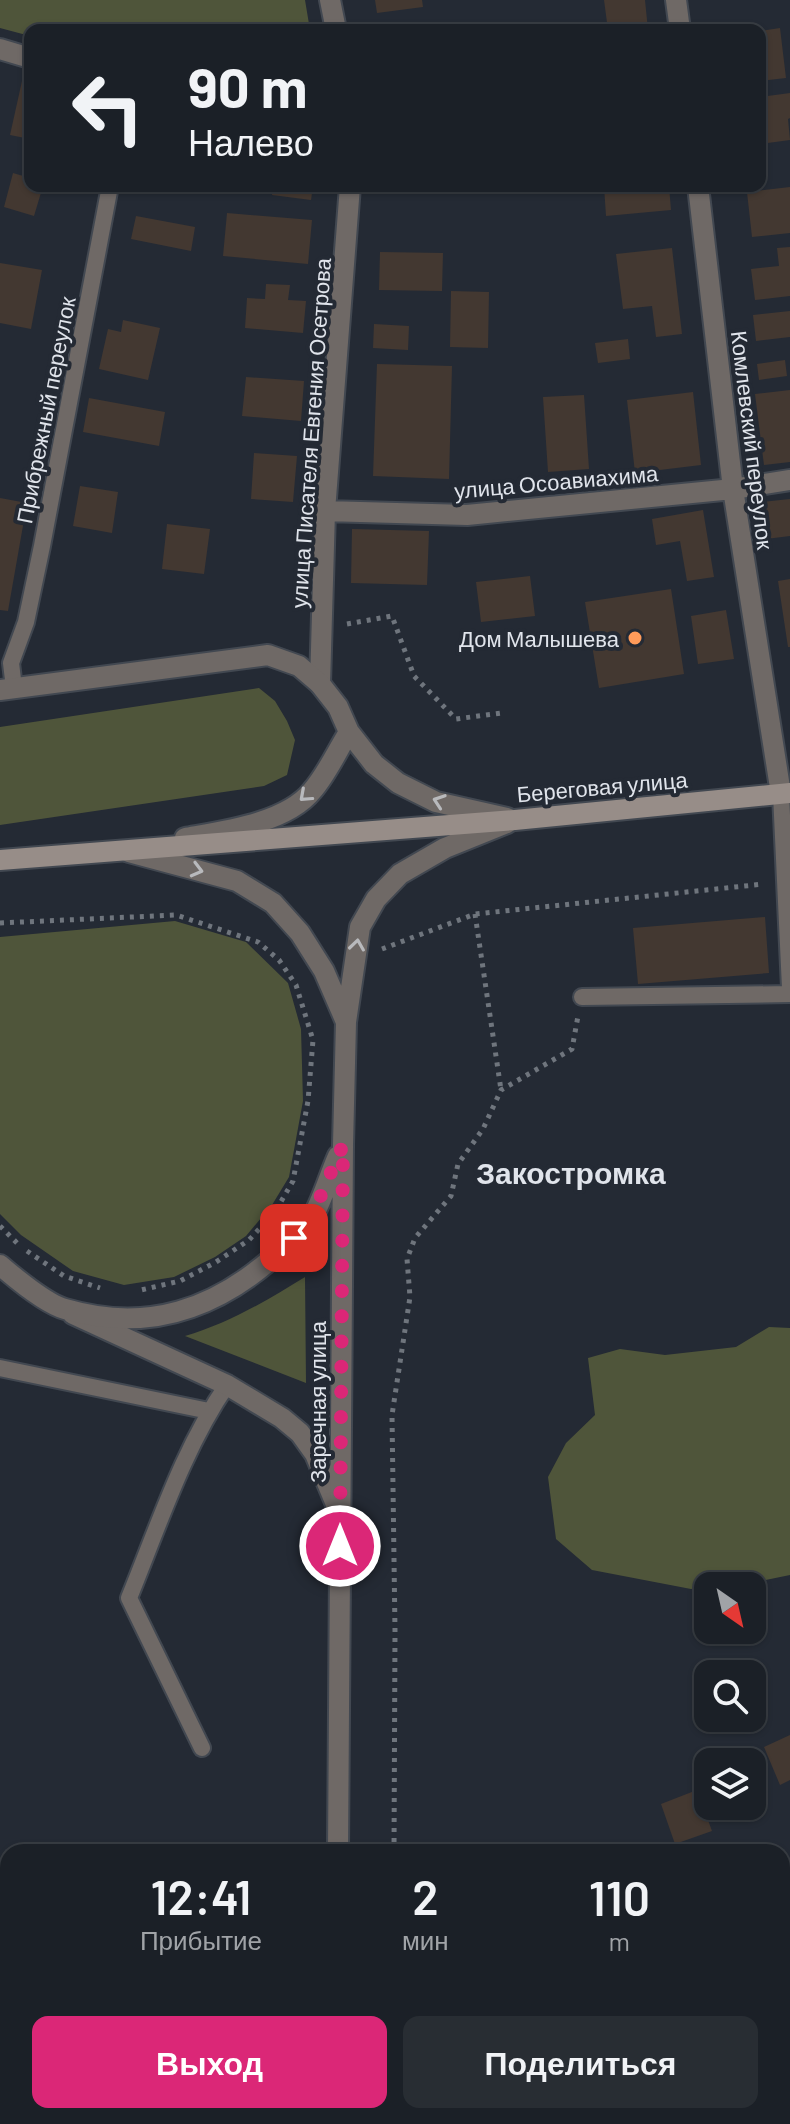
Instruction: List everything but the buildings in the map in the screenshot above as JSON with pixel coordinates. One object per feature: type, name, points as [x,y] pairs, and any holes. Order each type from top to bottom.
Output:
[{"type":"main road","name":"Береговая улица","points":[[515,820],[786,793]]},
{"type":"main road","points":[[0,860],[515,820]]},
{"type":"street","points":[[330,0],[335,24]]},
{"type":"street","points":[[676,0],[679,24]]},
{"type":"street","points":[[0,49],[24,56]]},
{"type":"street","name":"улица Писателя Евгения Осетрова","points":[[320,684],[325,511],[350,192]]},
{"type":"street","name":"Комлевский переулок","points":[[699,192],[733,489],[786,793]]},
{"type":"street","name":"улица Осоавиахима","points":[[325,511],[467,515],[733,489],[790,480]]},
{"type":"street","points":[[7,689],[268,655],[299,666],[320,684]]},
{"type":"street","name":"Береговая улица","points":[[320,684],[338,707],[349,732],[374,764],[398,783],[436,802],[515,820]]},
{"type":"street","points":[[122,850],[222,831],[280,816],[311,793],[349,732]]},
{"type":"street","name":"Заречная улица","points":[[338,1844],[343,1145],[346,1022],[360,927],[376,899],[400,874],[445,848],[515,820]]},
{"type":"street","points":[[122,850],[237,881],[273,903],[300,933],[324,971],[346,1022]]},
{"type":"street","points":[[62,1309],[121,1320],[146,1319],[170,1315],[235,1287],[268,1263],[311,1218],[343,1145]]},
{"type":"street","points":[[0,1265],[62,1309],[227,1385],[282,1418],[300,1433],[315,1454],[340,1515]]},
{"type":"lane","name":"Прибрежный переулок","points":[[7,689],[11,663],[26,622],[42,546],[109,192]]},
{"type":"lane","points":[[786,793],[785,882],[790,988]]},
{"type":"lane","points":[[582,997],[790,994]]},
{"type":"lane","points":[[0,1368],[209,1411]]},
{"type":"lane","points":[[202,1748],[129,1598],[209,1411],[227,1385]]},
{"type":"path","points":[[366,621],[392,616],[414,676],[456,719],[501,713]]},
{"type":"path","points":[[377,951],[475,914],[785,882]]},
{"type":"path","points":[[394,1844],[392,1415],[410,1297],[407,1259],[415,1238],[451,1196],[458,1164],[483,1129],[501,1090],[475,914]]},
{"type":"path","points":[[0,923],[176,915],[258,942],[279,960],[296,985],[313,1040],[308,1101],[293,1181],[275,1212],[249,1240],[180,1281],[128,1290]]},
{"type":"path","points":[[501,1090],[572,1049],[582,997]]},
{"type":"path","points":[[0,1226],[22,1248],[64,1276],[102,1289]]},
{"type":"green space","points":[[0,0],[305,0],[309,24],[24,24],[24,34],[0,28]]},
{"type":"green space","points":[[259,688],[275,701],[295,740],[287,775],[264,786],[0,825],[0,727]]},
{"type":"green space","points":[[175,921],[246,942],[288,983],[301,1029],[303,1101],[289,1177],[272,1205],[246,1236],[215,1257],[174,1277],[124,1285],[73,1271],[21,1235],[0,1214],[0,937]]},
{"type":"green space","points":[[305,1277],[306,1383],[185,1336],[232,1318]]},
{"type":"green space","points":[[769,1327],[790,1328],[790,1575],[766,1580],[766,1572],[694,1572],[694,1589],[691,1589],[592,1570],[556,1539],[548,1477],[566,1443],[595,1415],[588,1358],[620,1349],[665,1355],[736,1347]]},
{"type":"place","name":"Дом Малышева","points":[[635,638]]},
{"type":"district","name":"Закостромка","points":[[571,1172]]},
{"type":"route","points":[[294,1238],[311,1218],[343,1145],[340,1546]]}]
